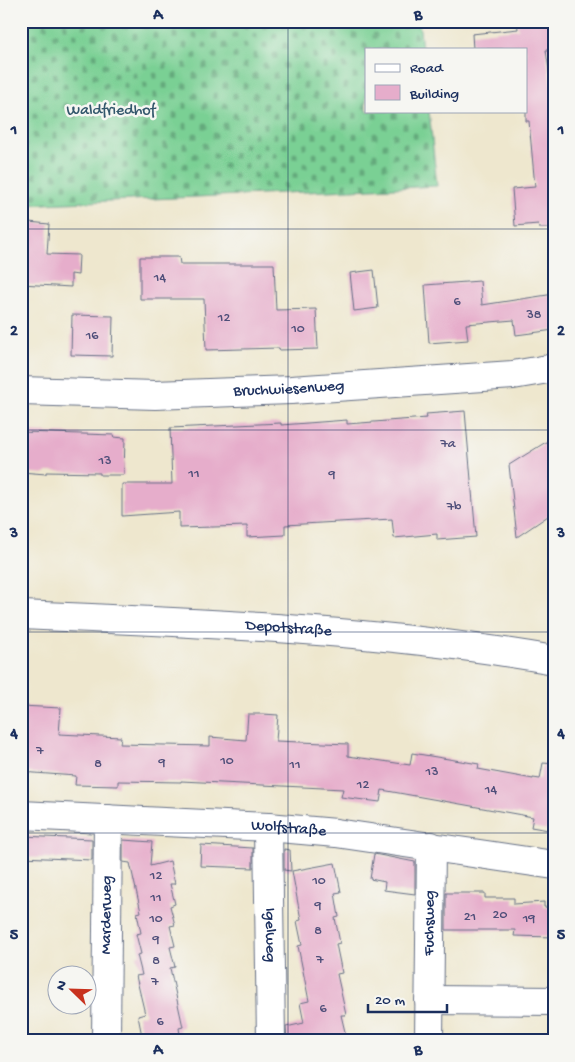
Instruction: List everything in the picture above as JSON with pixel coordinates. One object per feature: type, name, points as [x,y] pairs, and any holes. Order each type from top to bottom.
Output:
[{"type":"street","name":"Bruchwiesenweg","points":[[21,391],[155,395],[291,390],[513,375],[554,368]]},
{"type":"street","name":"Depotstraße","points":[[21,615],[230,625],[393,638],[554,660]]},
{"type":"street","name":"Wolfstraße","points":[[21,815],[268,827],[336,833],[554,865]]},
{"type":"street","name":"Marderweg","points":[[106,1041],[108,819]]},
{"type":"street","name":"Igelweg","points":[[268,827],[271,1041]]},
{"type":"street","name":"Fuchsweg","points":[[429,1041],[431,846]]},
{"type":"street","points":[[429,1000],[554,1000]]},
{"type":"green space","name":"Waldfriedhof","points":[[21,21],[419,21],[422,48],[365,48],[365,112],[429,112],[437,186],[21,205]]},
{"type":"building","points":[[517,21],[554,21],[554,49],[546,50],[552,92],[554,91],[554,228],[539,228],[538,224],[515,226],[512,189],[535,187],[529,121],[526,121],[526,112],[528,112],[528,48],[473,48],[472,34],[518,29]]},
{"type":"building","points":[[29,222],[49,224],[47,254],[79,255],[78,275],[71,274],[71,287],[21,284],[21,234],[28,234]]},
{"type":"building","points":[[140,257],[179,257],[180,264],[274,264],[276,310],[316,309],[318,349],[206,350],[204,299],[140,299]]},
{"type":"building","points":[[374,270],[378,308],[354,311],[350,273]]},
{"type":"building","points":[[480,281],[482,305],[554,294],[554,330],[516,335],[514,320],[466,324],[468,340],[429,343],[425,285]]},
{"type":"building","points":[[72,315],[113,316],[112,356],[71,355]]},
{"type":"building","points":[[465,411],[476,537],[437,540],[437,534],[394,538],[392,519],[285,525],[285,535],[247,537],[247,526],[179,528],[179,512],[122,516],[122,484],[172,484],[170,428],[281,423],[281,425],[347,420],[347,424],[427,418],[426,414]]},
{"type":"building","points":[[21,432],[114,435],[113,437],[125,438],[124,475],[21,472]]},
{"type":"building","points":[[554,437],[554,512],[517,537],[509,465]]},
{"type":"building","points":[[21,706],[61,708],[59,734],[121,737],[120,744],[210,746],[210,737],[246,740],[248,714],[263,714],[278,715],[276,741],[348,744],[348,756],[410,765],[412,753],[479,764],[478,769],[533,779],[540,779],[543,763],[554,764],[554,831],[531,827],[533,817],[382,790],[380,802],[341,797],[343,789],[181,781],[118,781],[118,786],[75,785],[76,776],[21,772]]},
{"type":"building","points":[[21,836],[92,839],[92,860],[21,857]]},
{"type":"building","points":[[123,840],[152,842],[150,866],[170,861],[175,884],[170,884],[175,904],[170,906],[175,925],[170,926],[175,946],[170,947],[175,967],[170,968],[183,1027],[179,1028],[181,1041],[143,1041],[138,1016],[145,1014],[136,976],[142,975],[137,955],[141,954],[136,934],[141,933],[137,913],[141,912],[130,863],[123,862]]},
{"type":"building","points":[[201,845],[253,848],[253,868],[200,866]]},
{"type":"building","points":[[284,849],[290,850],[291,871],[284,870]]},
{"type":"building","points":[[374,854],[415,862],[415,894],[384,890],[385,882],[370,879]]},
{"type":"building","points":[[335,863],[341,892],[335,893],[339,917],[335,918],[340,943],[336,944],[342,973],[337,974],[346,1015],[341,1015],[346,1036],[340,1037],[341,1041],[287,1041],[286,1027],[304,1023],[300,1003],[309,1001],[298,946],[302,945],[297,921],[301,920],[292,871]]},
{"type":"building","points":[[446,893],[485,893],[485,898],[514,898],[514,904],[544,902],[544,907],[554,908],[554,937],[514,936],[515,930],[446,930]]}]
